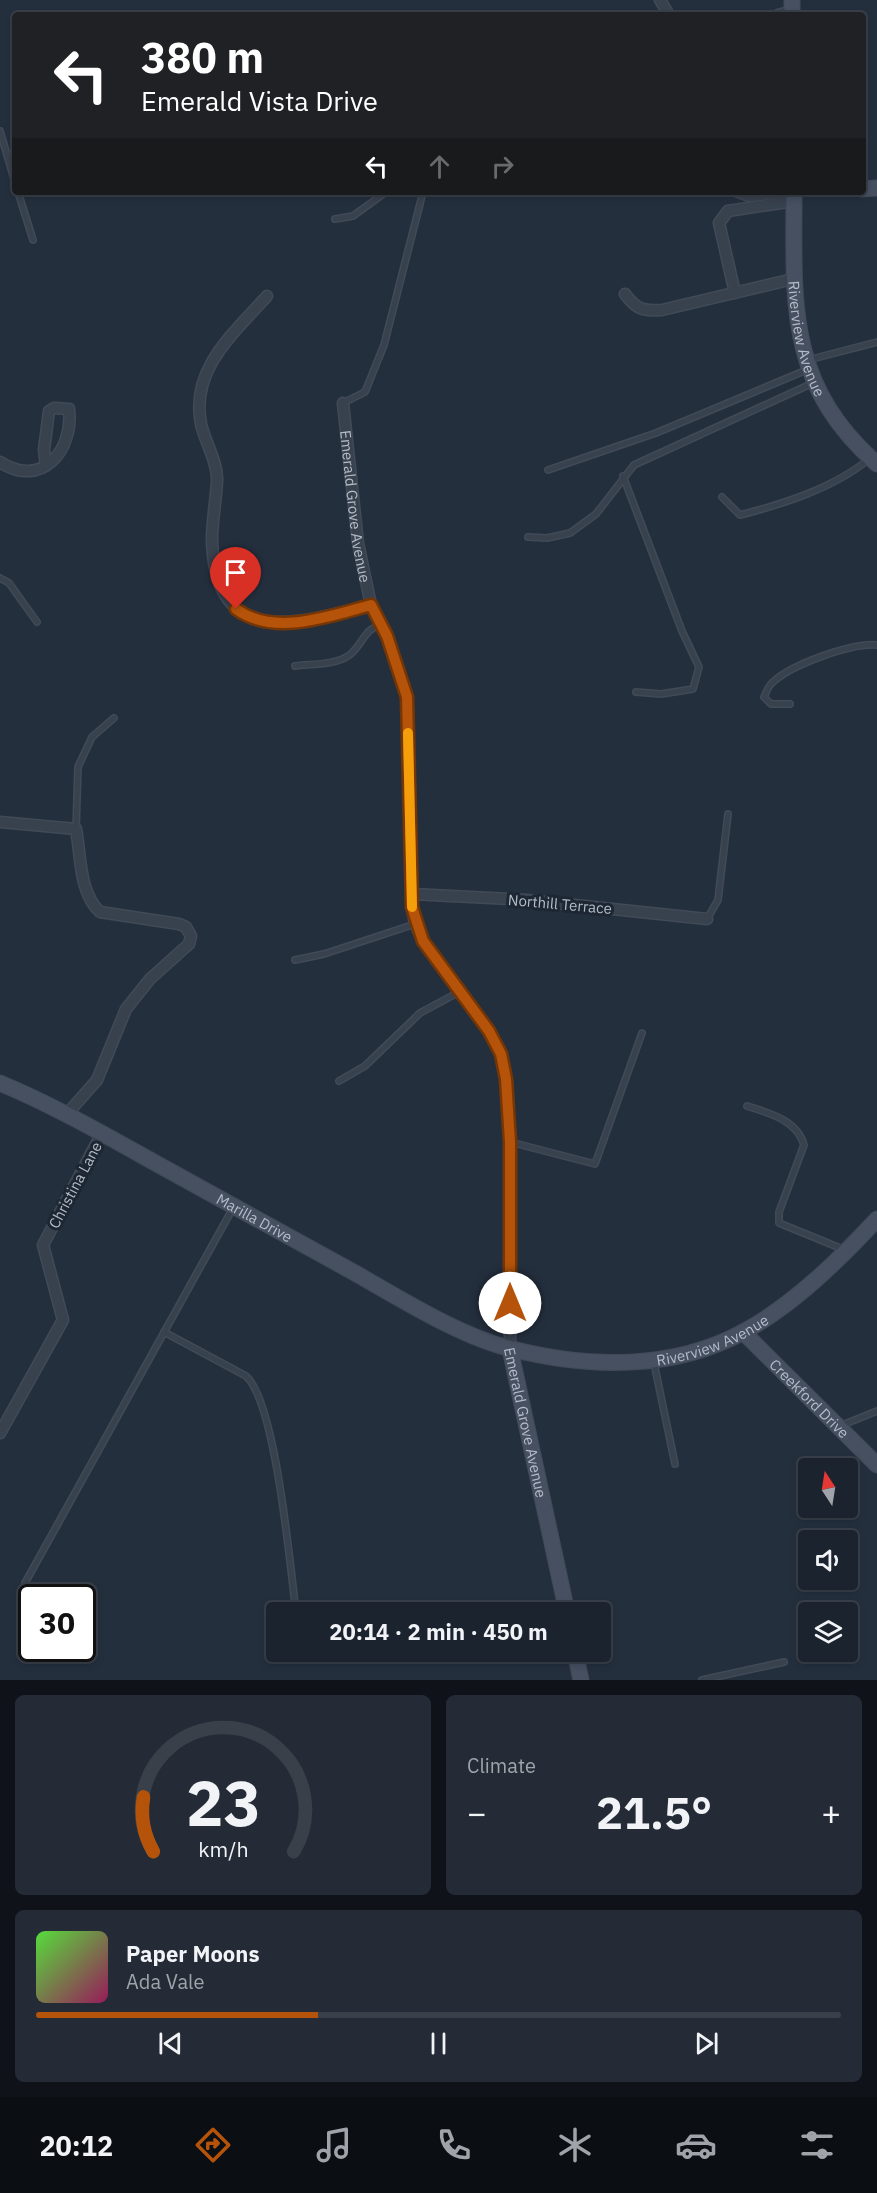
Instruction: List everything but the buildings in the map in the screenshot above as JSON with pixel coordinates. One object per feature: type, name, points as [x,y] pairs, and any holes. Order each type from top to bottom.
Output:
[{"type":"street","points":[[746,195],[794,195]]},
{"type":"street","points":[[735,293],[719,223],[722,217],[728,212],[794,195]]},
{"type":"street","name":"Riverview Avenue","points":[[794,195],[793,279],[810,371],[842,428],[874,461]]},
{"type":"street","points":[[625,294],[635,307],[643,311],[662,310],[793,279]]},
{"type":"street","points":[[267,296],[216,354],[201,387],[201,421],[218,478],[212,541],[221,588],[236,609],[262,622],[313,620],[371,605]]},
{"type":"street","name":"Emerald Grove Avenue","points":[[343,403],[358,543],[371,605],[382,624],[407,697],[412,894],[415,924],[423,941],[489,1031],[501,1054],[506,1079],[510,1142],[510,1349],[565,1602]]},
{"type":"street","points":[[0,462],[11,469],[29,472],[45,465],[59,458],[69,435],[69,409],[54,408],[49,411],[44,450],[45,465]]},
{"type":"street","points":[[0,822],[76,829],[86,890],[92,904],[100,912],[179,924],[186,927],[191,936],[183,952],[150,979],[126,1009],[97,1080],[67,1114]]},
{"type":"street","name":"Northill Terrace","points":[[412,894],[527,900],[707,919]]},
{"type":"street","name":"Marilla Drive","points":[[0,1083],[67,1114],[391,1293],[477,1337],[510,1349]]},
{"type":"street","name":"Christina Lane","points":[[0,1433],[63,1320],[43,1245],[102,1133]]},
{"type":"street","name":"Riverview Avenue","points":[[510,1349],[579,1362],[653,1360],[700,1349],[744,1332],[803,1291],[874,1227]]},
{"type":"street","name":"Creekford Drive","points":[[744,1332],[877,1465]]},
{"type":"street","points":[[577,1662],[580,1680]]},
{"type":"lane","points":[[0,130],[12,173]]},
{"type":"lane","points":[[7,157],[12,156]]},
{"type":"lane","points":[[19,195],[33,240]]},
{"type":"lane","points":[[335,219],[353,216],[382,195]]},
{"type":"lane","points":[[343,403],[365,392],[384,345],[422,195]]},
{"type":"lane","points":[[548,470],[656,433],[877,342]]},
{"type":"lane","points":[[528,537],[547,538],[570,533],[596,514],[634,465],[810,371]]},
{"type":"lane","points":[[722,496],[740,515],[766,509],[851,474],[874,461]]},
{"type":"lane","points":[[623,477],[682,631],[699,667],[693,689],[662,694],[636,692]]},
{"type":"lane","points":[[0,578],[9,583],[37,622]]},
{"type":"lane","points":[[295,666],[343,659],[350,655],[373,627],[382,624]]},
{"type":"lane","points":[[790,704],[771,704],[764,697],[771,684],[805,663],[838,650],[877,645]]},
{"type":"lane","points":[[76,829],[78,767],[92,737],[114,718]]},
{"type":"lane","points":[[707,919],[718,900],[728,814]]},
{"type":"lane","points":[[295,960],[324,954],[415,924]]},
{"type":"lane","points":[[339,1081],[365,1066],[420,1013],[459,992]]},
{"type":"lane","points":[[510,1142],[595,1164],[642,1033]]},
{"type":"lane","points":[[747,1106],[774,1114],[793,1127],[802,1138],[804,1145],[779,1212],[779,1223],[846,1250]]},
{"type":"lane","points":[[25,1583],[233,1206]]},
{"type":"lane","points":[[164,1332],[246,1376],[254,1384],[265,1415],[280,1482],[295,1602]]},
{"type":"lane","points":[[653,1360],[675,1464]]},
{"type":"lane","points":[[838,1426],[877,1411]]},
{"type":"lane","points":[[702,1680],[784,1662]]},
{"type":"slow traffic","points":[[408,733],[412,907]]},
{"type":"route","points":[[236,609],[262,622],[313,620],[371,605],[387,636],[407,697],[412,907],[415,924],[423,941],[489,1031],[501,1054],[506,1079],[510,1142],[510,1303]]}]
